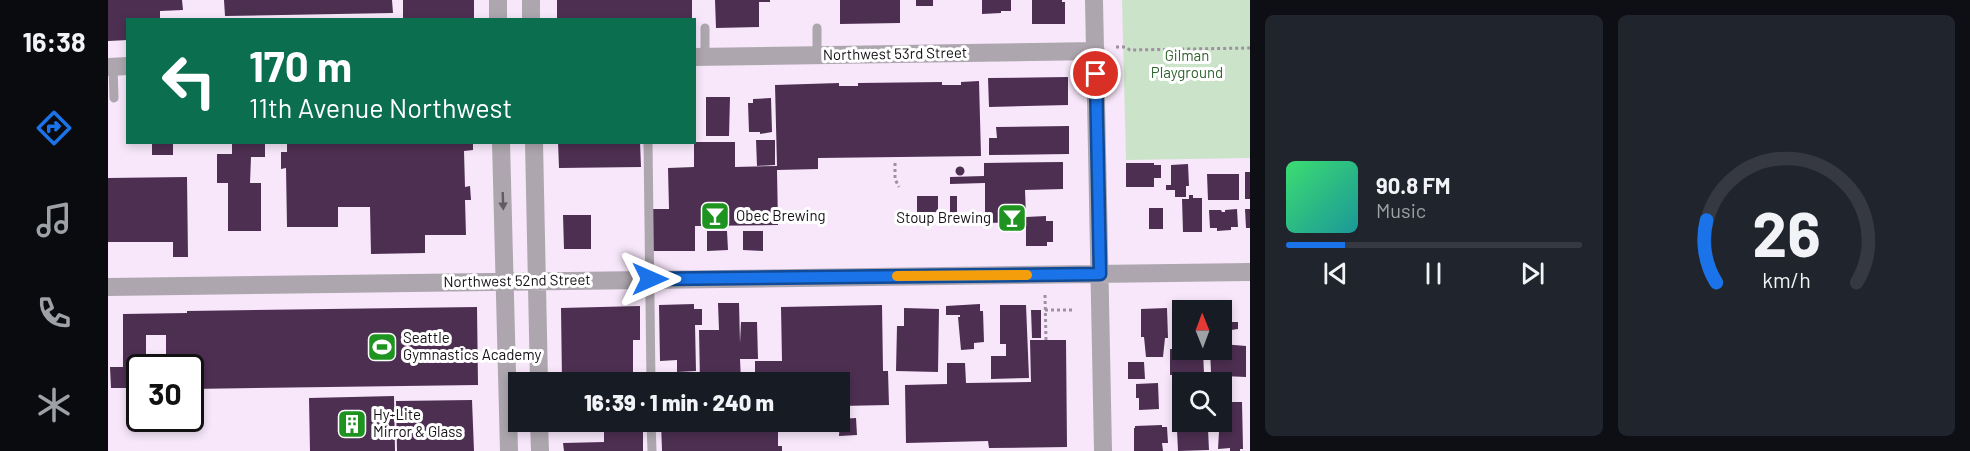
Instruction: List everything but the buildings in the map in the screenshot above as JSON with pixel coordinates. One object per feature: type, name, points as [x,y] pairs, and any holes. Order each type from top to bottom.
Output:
[{"type":"street","points":[[498,0],[498,18]]},
{"type":"street","points":[[531,0],[531,18]]},
{"type":"street","points":[[1094,0],[1103,451]]},
{"type":"street","name":"Northwest 53rd Street","points":[[700,57],[1095,51]]},
{"type":"street","points":[[501,144],[509,451]]},
{"type":"street","points":[[534,144],[539,372]]},
{"type":"street","name":"Northwest 52nd Street","points":[[108,287],[1250,272]]},
{"type":"street","points":[[539,432],[540,451]]},
{"type":"lane","points":[[700,57],[705,28]]},
{"type":"lane","points":[[817,28],[817,55]]},
{"type":"lane","points":[[114,98],[116,66]]},
{"type":"lane","points":[[648,144],[651,372]]},
{"type":"lane","points":[[651,432],[652,451]]},
{"type":"path","points":[[1116,47],[1125,47],[1130,50],[1250,48]]},
{"type":"path","points":[[894,163],[895,179],[899,187]]},
{"type":"path","points":[[1045,295],[1046,340]]},
{"type":"path","points":[[1045,310],[1073,310]]},
{"type":"green space","name":"Gilman Playground","points":[[1122,0],[1250,0],[1250,158],[1126,160]]},
{"type":"slow traffic","points":[[897,276],[1027,275]]},
{"type":"place","name":"Obec Brewing","points":[[715,216]]},
{"type":"place","name":"Stoup Brewing","points":[[1012,218]]},
{"type":"place","name":"Seattle Gymnastics Academy","points":[[382,347]]},
{"type":"place","name":"Hy-Lite Mirror & Glass","points":[[352,424]]},
{"type":"route","points":[[650,279],[1100,274],[1096,74]]}]
